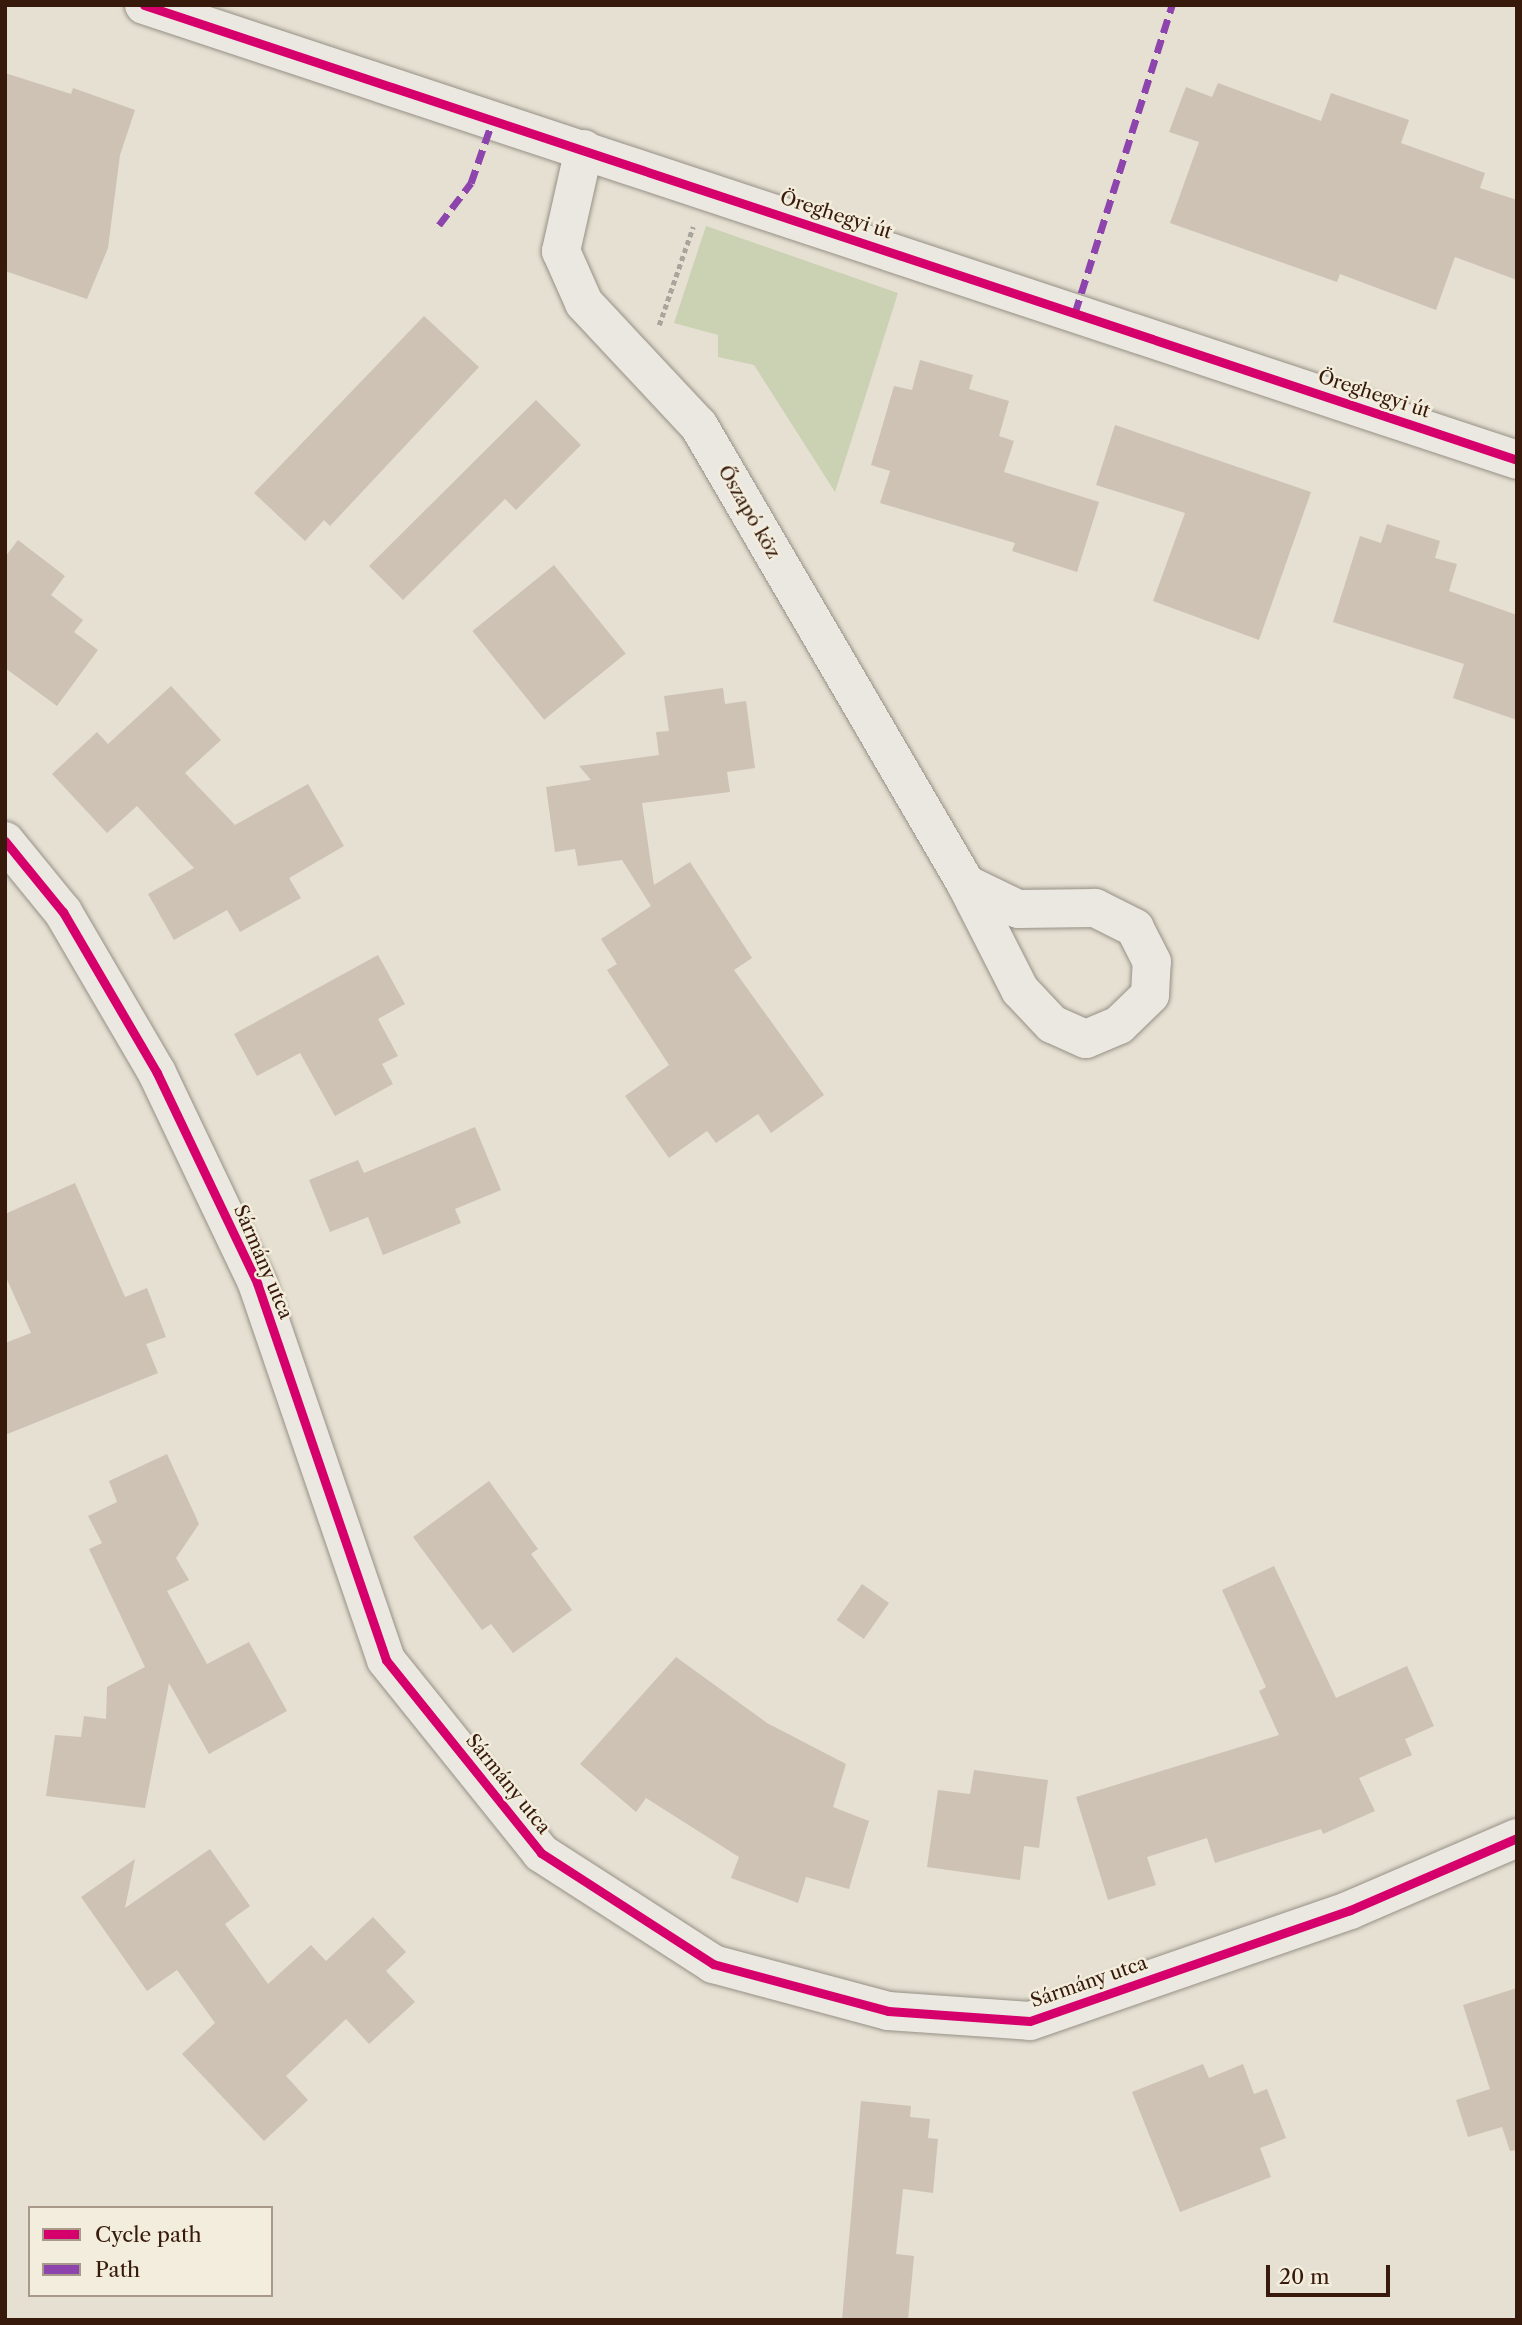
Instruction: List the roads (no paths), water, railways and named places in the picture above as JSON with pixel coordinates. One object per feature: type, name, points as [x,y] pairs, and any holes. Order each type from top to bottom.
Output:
[{"type":"street","name":"Öreghegyi út","points":[[144,5],[1517,460]]},
{"type":"street","name":"Őszapó köz","points":[[584,149],[561,251],[584,303],[699,426],[966,884],[1020,990],[1052,1024],[1086,1039],[1119,1025],[1150,995],[1152,962],[1135,928],[1095,908],[1018,909],[966,884]]},
{"type":"street","name":"Sármány utca","points":[[5,841],[63,912],[158,1073],[257,1283],[386,1660],[553,1861],[713,1964],[888,2011],[1030,2021],[1350,1910],[1517,1838]]}]
